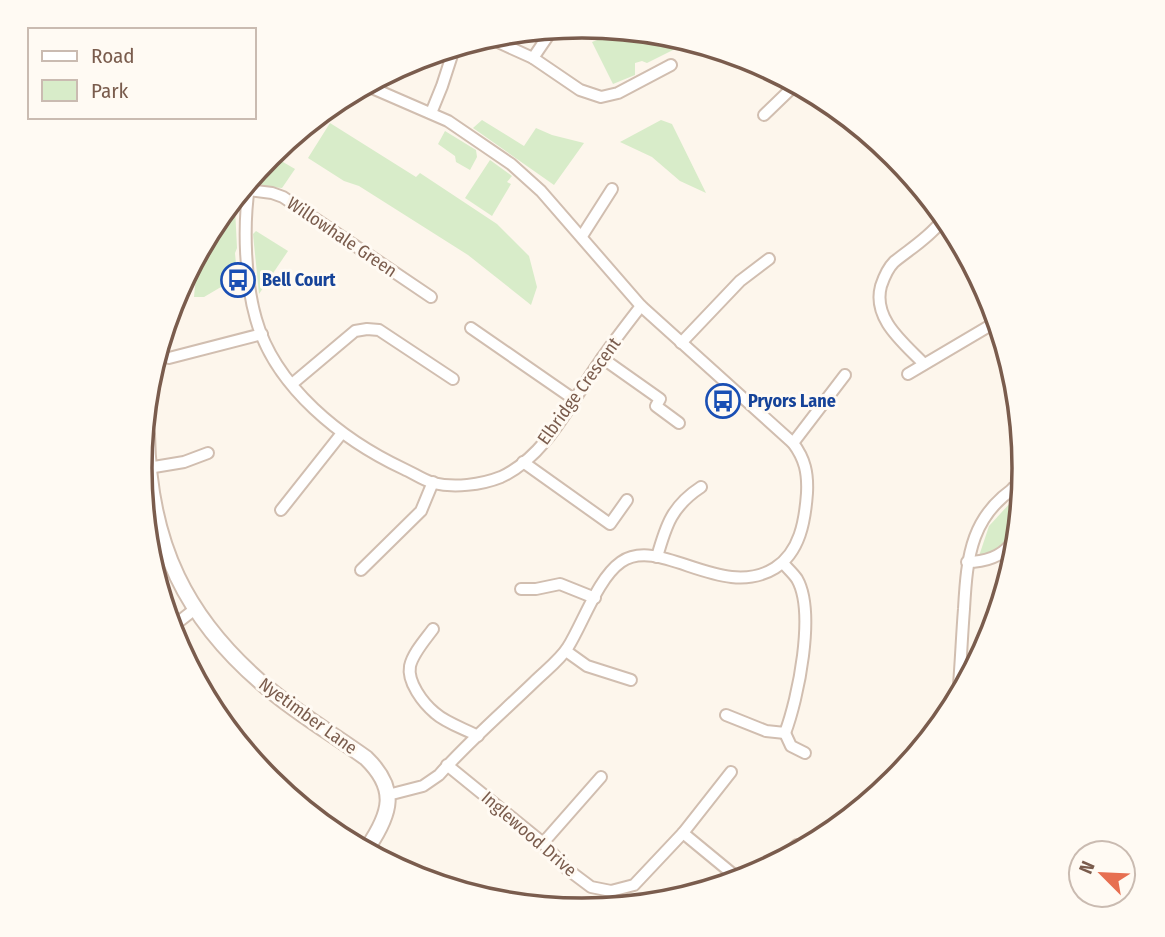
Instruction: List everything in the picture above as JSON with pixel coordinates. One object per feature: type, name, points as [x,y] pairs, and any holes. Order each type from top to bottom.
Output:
[{"type":"street","points":[[533,58],[545,40]]},
{"type":"street","points":[[506,46],[533,58],[580,90],[601,97],[618,93],[671,65]]},
{"type":"street","points":[[430,113],[451,59]]},
{"type":"street","points":[[371,843],[382,826],[388,809],[388,795],[423,786],[439,775],[566,651],[609,574],[621,562],[643,555],[730,578],[748,579],[765,574],[783,563],[793,552],[802,528],[808,479],[805,464],[793,443],[641,306],[541,191],[511,164],[448,121],[378,91]]},
{"type":"street","points":[[764,115],[789,91]]},
{"type":"street","points":[[582,236],[612,188]]},
{"type":"street","name":"Willowhale Green","points":[[255,190],[283,197],[431,297]]},
{"type":"street","name":"Elbridge Crescent","points":[[249,198],[247,258],[256,318],[274,361],[292,384],[342,433],[395,465],[433,482],[475,484],[502,476],[523,462],[545,441],[641,306]]},
{"type":"street","points":[[924,364],[886,322],[880,290],[889,268],[937,226]]},
{"type":"street","points":[[681,343],[740,281],[769,259]]},
{"type":"street","points":[[908,374],[989,326]]},
{"type":"street","points":[[471,328],[575,400]]},
{"type":"street","points":[[292,384],[355,331],[367,329],[379,330],[453,379]]},
{"type":"street","points":[[169,358],[262,334]]},
{"type":"street","points":[[602,358],[660,399],[656,406],[679,423]]},
{"type":"street","points":[[793,443],[845,375]]},
{"type":"street","points":[[281,510],[342,433]]},
{"type":"street","points":[[152,467],[184,462],[208,453]]},
{"type":"street","points":[[523,462],[610,524],[627,500]]},
{"type":"street","points":[[361,570],[421,511],[433,482]]},
{"type":"street","points":[[657,557],[672,514],[684,498],[701,487]]},
{"type":"street","points":[[961,673],[967,562],[983,519],[991,507],[1012,489]]},
{"type":"street","name":"Nyetimber Lane","points":[[154,506],[167,555],[179,583],[195,609],[225,646],[269,689],[378,769],[388,795]]},
{"type":"street","points":[[967,562],[979,562],[998,556],[1004,550]]},
{"type":"street","points":[[783,563],[797,580],[804,598],[806,614],[799,680],[793,712],[785,733],[792,746],[805,753]]},
{"type":"street","points":[[521,589],[561,584],[595,598]]},
{"type":"street","points":[[180,621],[195,609]]},
{"type":"street","points":[[433,629],[415,655],[410,666],[410,678],[421,697],[436,714],[478,736]]},
{"type":"street","points":[[566,651],[587,666],[631,680]]},
{"type":"street","points":[[726,715],[766,731],[785,733]]},
{"type":"street","name":"Inglewood Drive","points":[[447,765],[543,843],[567,869],[591,887],[611,891],[634,885],[683,833],[732,772]]},
{"type":"street","points":[[543,843],[601,777]]},
{"type":"street","points":[[683,833],[731,872]]},
{"type":"green space","points":[[611,39],[675,49],[647,63],[635,63],[635,75],[613,84],[592,42]]},
{"type":"green space","points":[[482,120],[524,146],[536,128],[584,143],[554,185],[473,128]]},
{"type":"green space","points":[[661,120],[672,124],[706,193],[680,181],[652,157],[620,142]]},
{"type":"green space","points":[[330,123],[416,177],[420,173],[497,224],[529,256],[537,287],[531,305],[468,255],[359,186],[344,181],[308,158]]},
{"type":"green space","points":[[445,131],[476,150],[477,157],[470,170],[456,162],[455,156],[438,144]]},
{"type":"green space","points":[[490,160],[512,176],[507,182],[511,184],[492,216],[465,198]]},
{"type":"green space","points":[[281,161],[295,169],[282,188],[260,184]]},
{"type":"green space","points":[[235,215],[238,287],[221,287],[204,297],[194,297],[197,278]]},
{"type":"green space","points":[[256,231],[288,251],[259,294],[253,234]]},
{"type":"green space","points":[[1012,502],[1006,541],[989,554],[979,556],[989,526]]},
{"type":"place","name":"Bell Court","points":[[238,280]]},
{"type":"place","name":"Pryors Lane","points":[[723,401]]}]
